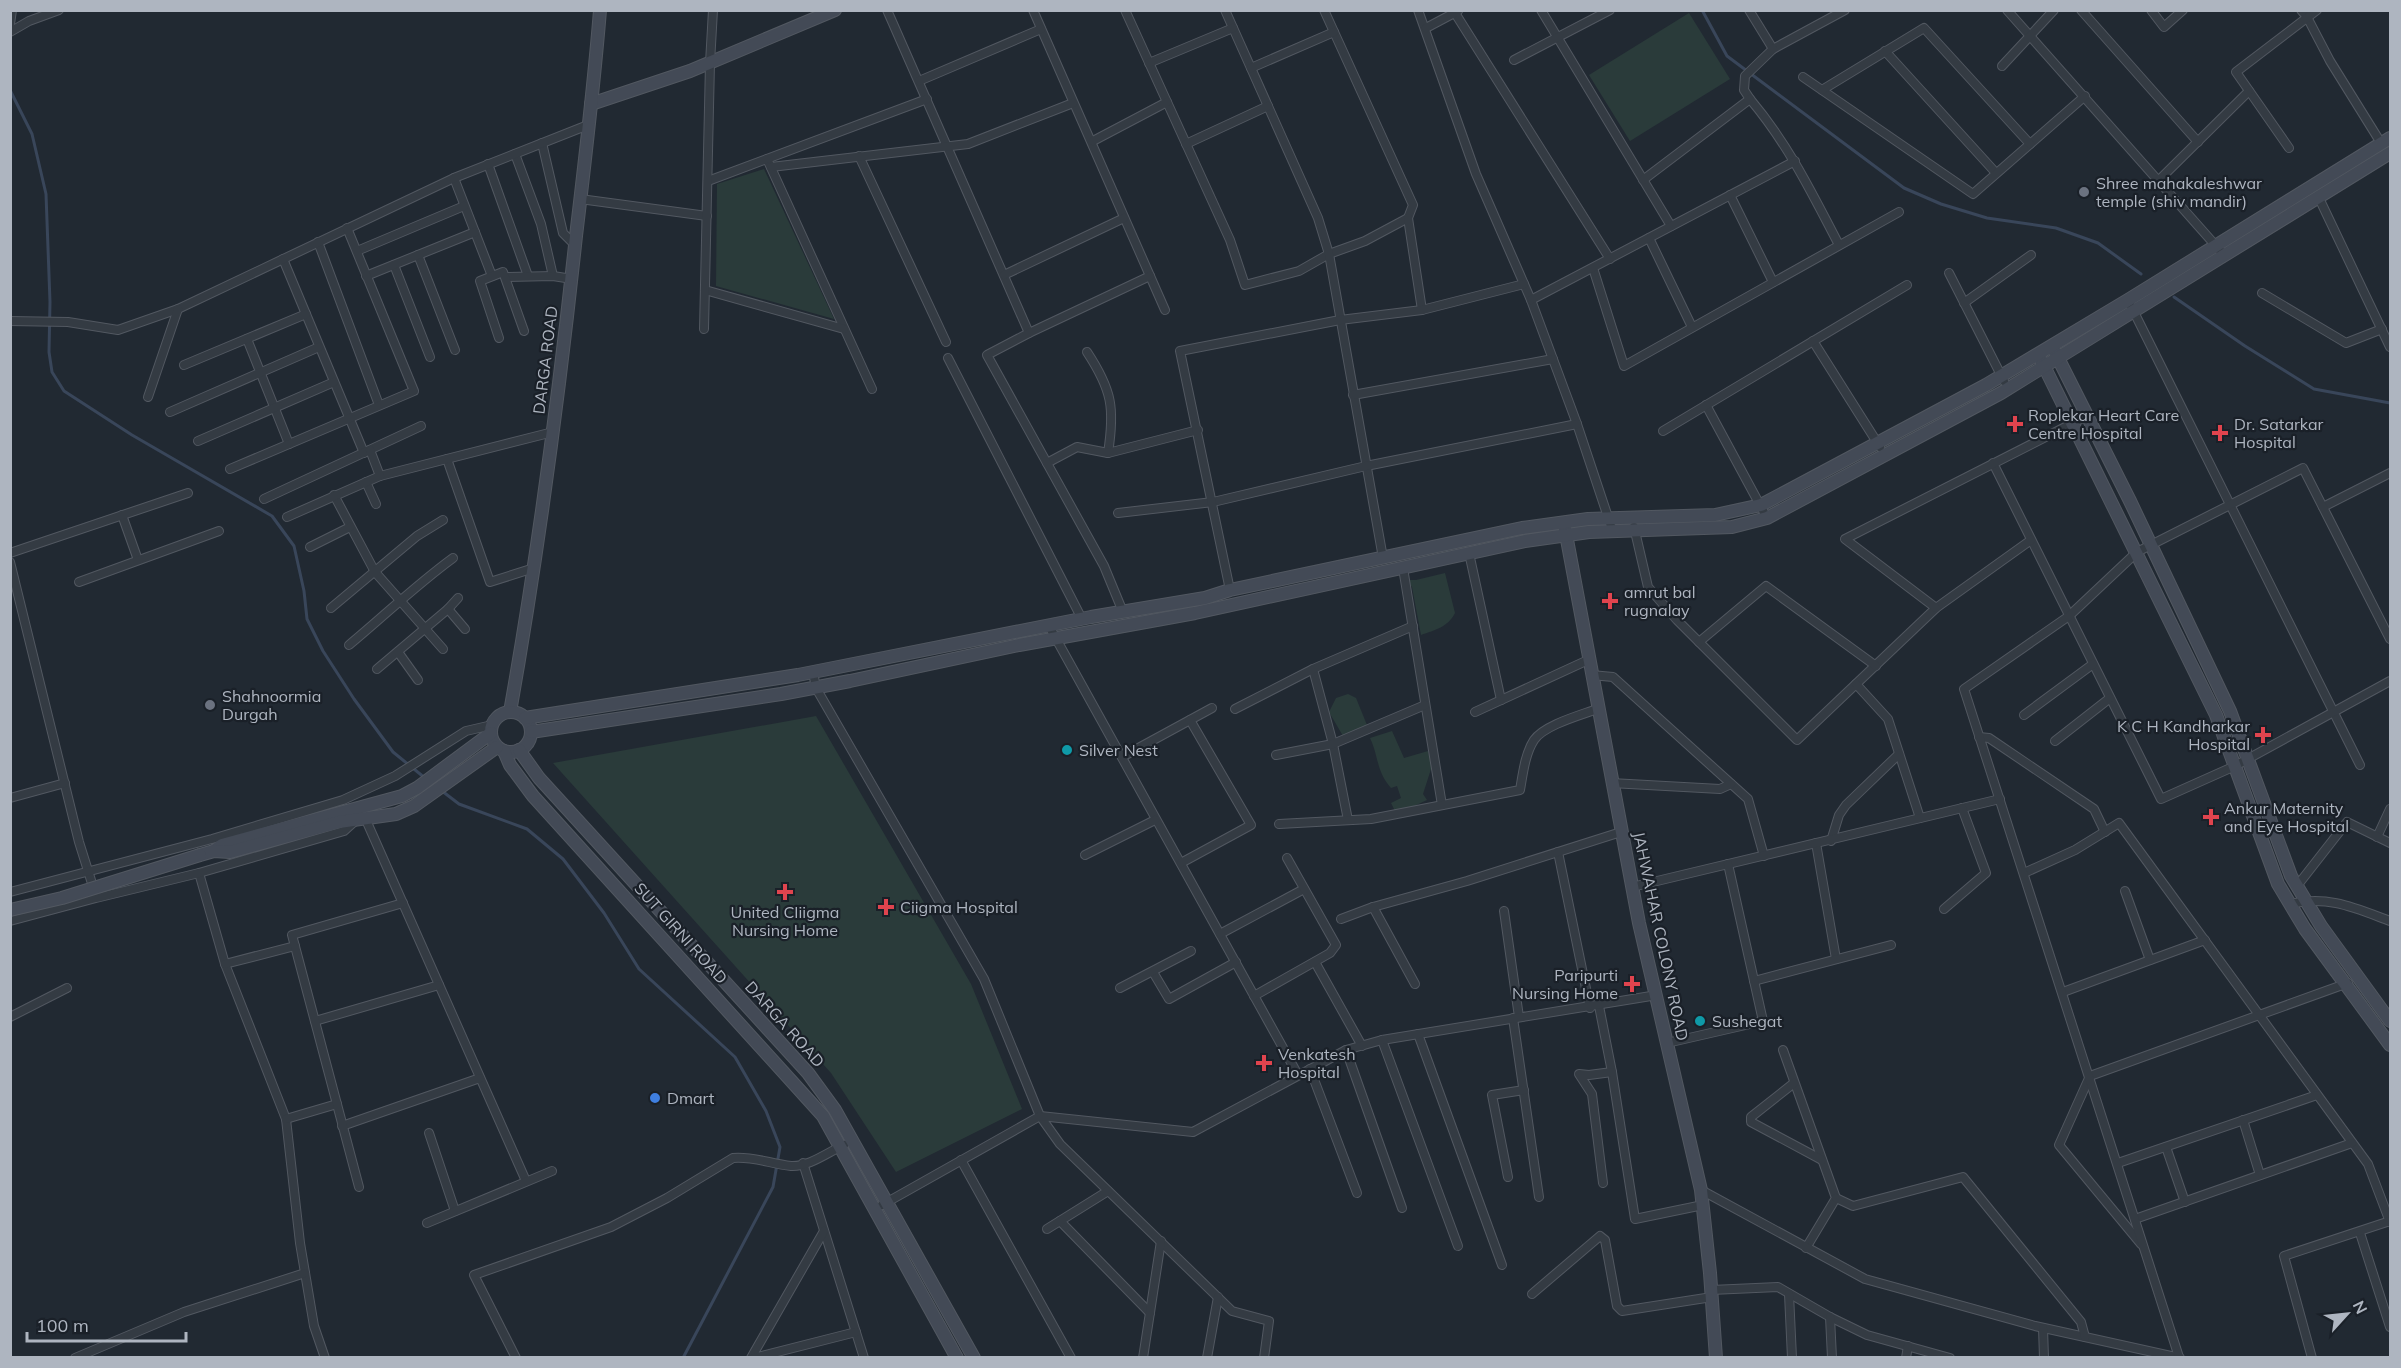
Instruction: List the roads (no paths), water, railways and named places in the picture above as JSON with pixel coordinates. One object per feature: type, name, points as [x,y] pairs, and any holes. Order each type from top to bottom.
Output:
[{"type":"main road","name":"DARGA ROAD","points":[[510,712],[534,568],[553,432],[595,80],[600,10]]},
{"type":"main road","points":[[591,105],[710,63],[835,10]]},
{"type":"main road","points":[[531,732],[816,688],[1196,612],[1525,540],[1613,532],[1732,527],[1767,518],[2008,389],[2058,358],[2131,306],[2386,141]]},
{"type":"main road","points":[[2220,250],[2319,196],[2391,153]]},
{"type":"main road","points":[[10,910],[62,898],[214,851],[222,845],[402,796],[417,788],[492,729],[496,718],[510,712],[525,718],[813,672],[1082,619],[1205,598],[1230,590],[1522,528],[1608,518],[1714,515],[1761,505],[2001,376],[2052,346],[2131,306]]},
{"type":"main road","points":[[2052,346],[2230,711],[2291,876],[2321,926],[2391,1022]]},
{"type":"main road","points":[[2038,354],[2216,715],[2278,884],[2305,929],[2391,1045]]},
{"type":"main road","name":"JAHWAHAR COLONY ROAD","points":[[1564,522],[1632,887],[1701,1190],[1716,1358]]},
{"type":"main road","points":[[214,851],[230,852],[339,822],[396,814],[414,806],[501,749],[519,750],[525,746],[531,732],[525,718]]},
{"type":"main road","points":[[492,729],[501,749]]},
{"type":"main road","name":"SUT GIRNI ROAD","points":[[501,749],[533,796],[824,1116],[957,1358]]},
{"type":"main road","name":"DARGA ROAD","points":[[519,750],[539,778],[808,1073],[835,1110],[974,1358]]},
{"type":"street","points":[[10,24],[12,10]]},
{"type":"street","points":[[10,32],[28,21],[59,10]]},
{"type":"street","points":[[704,329],[713,10]]},
{"type":"street","points":[[887,10],[1029,333]]},
{"type":"street","points":[[1033,10],[1073,103],[1093,141],[1165,310]]},
{"type":"street","points":[[1125,10],[1230,240],[1245,285],[1299,271],[1329,254],[1365,241],[1408,218]]},
{"type":"street","points":[[1226,10],[1318,218],[1329,254],[1383,558]]},
{"type":"street","points":[[1324,10],[1413,204],[1408,218],[1422,310]]},
{"type":"street","points":[[1418,10],[1476,174],[1531,300],[1577,424],[1613,532]]},
{"type":"street","points":[[1540,10],[1671,226]]},
{"type":"street","points":[[1514,60],[1610,10]]},
{"type":"street","points":[[1749,10],[1773,49]]},
{"type":"street","points":[[2007,10],[2220,250]]},
{"type":"street","points":[[2002,66],[2054,10]]},
{"type":"street","points":[[2081,10],[2198,142]]},
{"type":"street","points":[[2151,10],[2164,27],[2183,10]]},
{"type":"street","points":[[2289,148],[2236,72],[2304,14],[2317,10]]},
{"type":"street","points":[[1839,245],[1795,160],[1744,90],[1745,76],[1773,49],[1843,11]]},
{"type":"street","points":[[1426,28],[1457,12],[1610,259]]},
{"type":"street","points":[[2304,14],[2330,61],[2386,141]]},
{"type":"street","points":[[1822,90],[1924,27],[2030,144]]},
{"type":"street","points":[[1149,63],[1233,28]]},
{"type":"street","points":[[919,81],[1041,29]]},
{"type":"street","points":[[1251,68],[1334,32]]},
{"type":"street","points":[[1885,51],[1996,173]]},
{"type":"street","points":[[1803,77],[1972,194],[2085,96]]},
{"type":"street","points":[[2159,180],[2249,91]]},
{"type":"street","points":[[708,181],[769,163],[927,99]]},
{"type":"street","points":[[1643,180],[1750,99]]},
{"type":"street","points":[[1093,141],[1167,102]]},
{"type":"street","points":[[769,163],[968,144],[1073,103]]},
{"type":"street","points":[[1186,144],[1268,106]]},
{"type":"street","points":[[10,321],[68,322],[118,330],[178,309],[454,178],[588,125]]},
{"type":"street","points":[[542,142],[562,233],[575,245]]},
{"type":"street","points":[[515,154],[542,224],[553,276]]},
{"type":"street","points":[[859,156],[946,342]]},
{"type":"street","points":[[1531,300],[1795,160]]},
{"type":"street","points":[[769,163],[872,389]]},
{"type":"street","points":[[488,164],[528,276]]},
{"type":"street","points":[[454,178],[492,276]]},
{"type":"street","points":[[1730,195],[1773,282]]},
{"type":"street","points":[[2319,196],[2391,348]]},
{"type":"street","points":[[580,199],[707,216]]},
{"type":"street","points":[[357,251],[465,206]]},
{"type":"street","points":[[1593,268],[1624,366],[1899,212]]},
{"type":"street","points":[[1004,275],[1124,218]]},
{"type":"street","points":[[230,469],[414,391],[347,228]]},
{"type":"street","points":[[366,276],[475,232]]},
{"type":"street","points":[[1648,238],[1692,327]]},
{"type":"street","points":[[318,242],[379,405]]},
{"type":"street","points":[[418,255],[455,350]]},
{"type":"street","points":[[1964,303],[2031,255]]},
{"type":"street","points":[[283,259],[349,419],[380,476]]},
{"type":"street","points":[[393,265],[430,357]]},
{"type":"street","points":[[499,338],[480,281],[503,272],[524,331]]},
{"type":"street","points":[[1949,273],[2008,389]]},
{"type":"street","points":[[506,277],[553,276],[572,279]]},
{"type":"street","points":[[1123,612],[1104,566],[987,355],[1150,276]]},
{"type":"street","points":[[1230,590],[1180,351],[1340,320],[1422,310],[1524,284]]},
{"type":"street","points":[[1664,431],[1907,285]]},
{"type":"street","points":[[705,290],[844,329]]},
{"type":"street","points":[[2262,293],[2346,344],[2382,329]]},
{"type":"street","points":[[2131,306],[2360,765]]},
{"type":"street","points":[[148,397],[178,309]]},
{"type":"street","points":[[184,365],[306,314]]},
{"type":"street","points":[[248,339],[289,444]]},
{"type":"street","points":[[1813,341],[1885,455]]},
{"type":"street","points":[[170,411],[319,347]]},
{"type":"street","points":[[1087,352],[1099,369],[1110,400],[1113,421],[1108,453]]},
{"type":"street","points":[[948,358],[1082,619]]},
{"type":"street","points":[[1353,395],[1553,359]]},
{"type":"street","points":[[198,441],[334,382]]},
{"type":"street","points":[[1706,405],[1767,518]]},
{"type":"street","points":[[1936,608],[1845,539],[2087,416]]},
{"type":"street","points":[[1118,513],[1213,502],[1366,466],[1577,424]]},
{"type":"street","points":[[264,499],[421,426]]},
{"type":"street","points":[[1047,463],[1077,447],[1108,453],[1198,430]]},
{"type":"street","points":[[287,517],[380,476],[553,432]]},
{"type":"street","points":[[447,459],[490,582],[534,568]]},
{"type":"street","points":[[1993,463],[2161,799],[2235,766],[2391,681]]},
{"type":"street","points":[[2180,1357],[1964,689],[2069,616],[2136,552],[2303,468],[2391,639]]},
{"type":"street","points":[[2323,507],[2391,473]]},
{"type":"street","points":[[366,482],[376,504]]},
{"type":"street","points":[[10,553],[188,493]]},
{"type":"street","points":[[334,495],[375,572],[443,649]]},
{"type":"street","points":[[122,515],[138,560]]},
{"type":"street","points":[[1632,517],[1648,587],[1699,642],[1797,740],[1936,608],[2031,540]]},
{"type":"street","points":[[331,608],[417,536],[443,520]]},
{"type":"street","points":[[310,547],[350,527]]},
{"type":"street","points":[[78,582],[219,531]]},
{"type":"street","points":[[1469,553],[1501,700]]},
{"type":"street","points":[[349,645],[401,602],[415,586],[453,558]]},
{"type":"street","points":[[10,562],[96,897]]},
{"type":"street","points":[[1403,568],[1442,805]]},
{"type":"street","points":[[1699,642],[1766,586],[1876,666]]},
{"type":"street","points":[[377,669],[458,598]]},
{"type":"street","points":[[448,609],[465,629]]},
{"type":"street","points":[[1049,626],[1298,1075]]},
{"type":"street","points":[[1235,709],[1313,669],[1413,626]]},
{"type":"street","points":[[398,652],[418,680]]},
{"type":"street","points":[[1475,712],[1588,660]]},
{"type":"street","points":[[2024,715],[2093,664]]},
{"type":"street","points":[[1313,669],[1333,744],[1348,820]]},
{"type":"street","points":[[813,672],[816,688],[984,979],[1040,1116],[1060,1144],[1232,1311],[1269,1321],[1264,1358]]},
{"type":"street","points":[[1591,675],[1613,677],[1748,800],[1764,856]]},
{"type":"street","points":[[1856,684],[1888,719],[1920,818]]},
{"type":"street","points":[[2055,741],[2110,698]]},
{"type":"street","points":[[1276,755],[1333,744],[1425,705]]},
{"type":"street","points":[[1122,757],[1212,708]]},
{"type":"street","points":[[1278,824],[1371,819],[1520,790],[1528,752],[1535,738],[1550,728],[1598,709]]},
{"type":"street","points":[[1181,863],[1251,825],[1190,720]]},
{"type":"street","points":[[10,892],[212,839],[344,800],[395,776],[466,730],[492,729]]},
{"type":"street","points":[[1979,737],[1989,738],[2094,809],[2105,832]]},
{"type":"street","points":[[1830,841],[1839,815],[1846,805],[1899,754]]},
{"type":"street","points":[[10,798],[65,783]]},
{"type":"street","points":[[1611,783],[1720,789],[1731,784]]},
{"type":"street","points":[[1632,887],[2000,799]]},
{"type":"street","points":[[1944,909],[1986,873],[1962,808]]},
{"type":"street","points":[[2377,837],[2391,809]]},
{"type":"street","points":[[10,921],[96,897],[199,873],[344,831],[361,820],[403,903],[526,1181]]},
{"type":"street","points":[[1085,855],[1155,820]]},
{"type":"street","points":[[2297,886],[2347,822],[2391,843]]},
{"type":"street","points":[[2024,873],[2075,850],[2119,823],[2368,1164],[2390,1221],[2360,1233],[2284,1256],[2312,1358]]},
{"type":"street","points":[[1341,919],[1373,907],[1467,881],[1621,832]]},
{"type":"street","points":[[1816,843],[1836,960]]},
{"type":"street","points":[[1558,852],[1594,1007],[1612,1072],[1635,1219],[1703,1205]]},
{"type":"street","points":[[1254,996],[1330,953],[1336,945],[1287,858]]},
{"type":"street","points":[[1667,1043],[1763,1021],[1728,864]]},
{"type":"street","points":[[199,873],[225,964],[286,1119],[305,1273],[314,1326],[325,1358]]},
{"type":"street","points":[[1220,934],[1304,889]]},
{"type":"street","points":[[2125,891],[2150,960]]},
{"type":"street","points":[[2290,904],[2306,900],[2334,901],[2391,921]]},
{"type":"street","points":[[358,1187],[292,935],[403,903]]},
{"type":"street","points":[[1373,907],[1415,984]]},
{"type":"street","points":[[1503,911],[1539,1197]]},
{"type":"street","points":[[2063,992],[2205,940]]},
{"type":"street","points":[[1754,981],[1891,945]]},
{"type":"street","points":[[225,964],[295,946]]},
{"type":"street","points":[[1120,988],[1191,951]]},
{"type":"street","points":[[1153,972],[1169,999],[1236,962]]},
{"type":"street","points":[[1315,962],[1362,1046]]},
{"type":"street","points":[[2144,1248],[2059,1145],[2090,1076],[2359,978]]},
{"type":"street","points":[[315,1021],[439,985]]},
{"type":"street","points":[[10,1017],[67,988]]},
{"type":"street","points":[[874,1209],[1040,1116],[1193,1132],[1346,1050],[1382,1040],[1657,995]]},
{"type":"street","points":[[1418,1034],[1502,1265]]},
{"type":"street","points":[[1382,1040],[1458,1246]]},
{"type":"street","points":[[1346,1050],[1402,1208]]},
{"type":"street","points":[[1783,1050],[1836,1198],[1853,1206],[1963,1177],[2081,1322],[2085,1337]]},
{"type":"street","points":[[1310,1069],[1357,1193]]},
{"type":"street","points":[[1603,1183],[1592,1094],[1579,1074],[1612,1072]]},
{"type":"street","points":[[342,1126],[480,1078]]},
{"type":"street","points":[[1794,1083],[1751,1117],[1750,1122],[1822,1160]]},
{"type":"street","points":[[1508,1177],[1492,1095],[1524,1090]]},
{"type":"street","points":[[2118,1164],[2317,1095]]},
{"type":"street","points":[[286,1119],[337,1104]]},
{"type":"street","points":[[2243,1120],[2260,1175]]},
{"type":"street","points":[[429,1133],[455,1211]]},
{"type":"street","points":[[516,1358],[474,1275],[611,1227],[667,1198],[733,1158],[746,1156],[793,1166],[803,1164],[853,1141]]},
{"type":"street","points":[[2135,1219],[2352,1143]]},
{"type":"street","points":[[2166,1147],[2184,1202]]},
{"type":"street","points":[[961,1160],[1071,1358]]},
{"type":"street","points":[[803,1164],[864,1358]]},
{"type":"street","points":[[427,1223],[552,1171]]},
{"type":"street","points":[[1701,1190],[1865,1279],[2043,1328],[2180,1357]]},
{"type":"street","points":[[1047,1229],[1108,1191]]},
{"type":"street","points":[[1806,1248],[1836,1198]]},
{"type":"street","points":[[1060,1221],[1150,1313]]},
{"type":"street","points":[[753,1358],[824,1231]]},
{"type":"street","points":[[2360,1233],[2391,1327]]},
{"type":"street","points":[[1532,1294],[1600,1236],[1605,1240],[1617,1306],[1622,1311],[1712,1294],[1778,1287],[1867,1335],[1950,1358]]},
{"type":"street","points":[[1143,1358],[1161,1241]]},
{"type":"street","points":[[75,1358],[184,1312],[305,1273]]},
{"type":"street","points":[[1789,1294],[1792,1358]]},
{"type":"street","points":[[1207,1358],[1218,1297]]},
{"type":"street","points":[[1830,1317],[1832,1358]]},
{"type":"street","points":[[2043,1328],[2044,1358]]},
{"type":"street","points":[[753,1358],[856,1332]]},
{"type":"street","points":[[1906,1358],[1908,1346]]},
{"type":"waterway","points":[[1702,10],[1727,56],[1904,188],[1941,204],[1987,218],[2056,228],[2098,243],[2141,274]]},
{"type":"waterway","points":[[10,90],[32,134],[46,194],[50,302],[49,352],[52,372],[64,391],[132,435],[272,516],[294,546],[304,591],[307,619],[323,651],[354,699],[393,752],[425,778]]},
{"type":"waterway","points":[[2174,297],[2245,346],[2314,389],[2390,403]]},
{"type":"waterway","points":[[442,791],[459,804],[527,829],[563,859],[604,913],[639,969],[735,1057],[766,1111],[780,1147],[773,1187],[683,1358]]},
{"type":"place","name":"Shree mahakaleshwar temple (shiv mandir)","points":[[2084,192]]},
{"type":"place","name":"Roplekar Heart Care Centre Hospital","points":[[2015,424]]},
{"type":"place","name":"Dr. Satarkar Hospital","points":[[2220,433]]},
{"type":"place","name":"amrut bal rugnalay","points":[[1610,601]]},
{"type":"place","name":"Shahnoormia Durgah","points":[[210,705]]},
{"type":"place","name":"K C H Kandharkar Hospital","points":[[2263,735]]},
{"type":"place","name":"Silver Nest","points":[[1067,750]]},
{"type":"place","name":"Ankur Maternity and Eye Hospital","points":[[2211,817]]},
{"type":"place","name":"United CIiigma Nursing Home","points":[[785,892]]},
{"type":"place","name":"Ciigma Hospital","points":[[886,907]]},
{"type":"place","name":"Paripurti Nursing Home","points":[[1632,984]]},
{"type":"place","name":"Sushegat","points":[[1700,1021]]},
{"type":"place","name":"Venkatesh Hospital","points":[[1264,1063]]},
{"type":"place","name":"Dmart","points":[[655,1098]]}]
